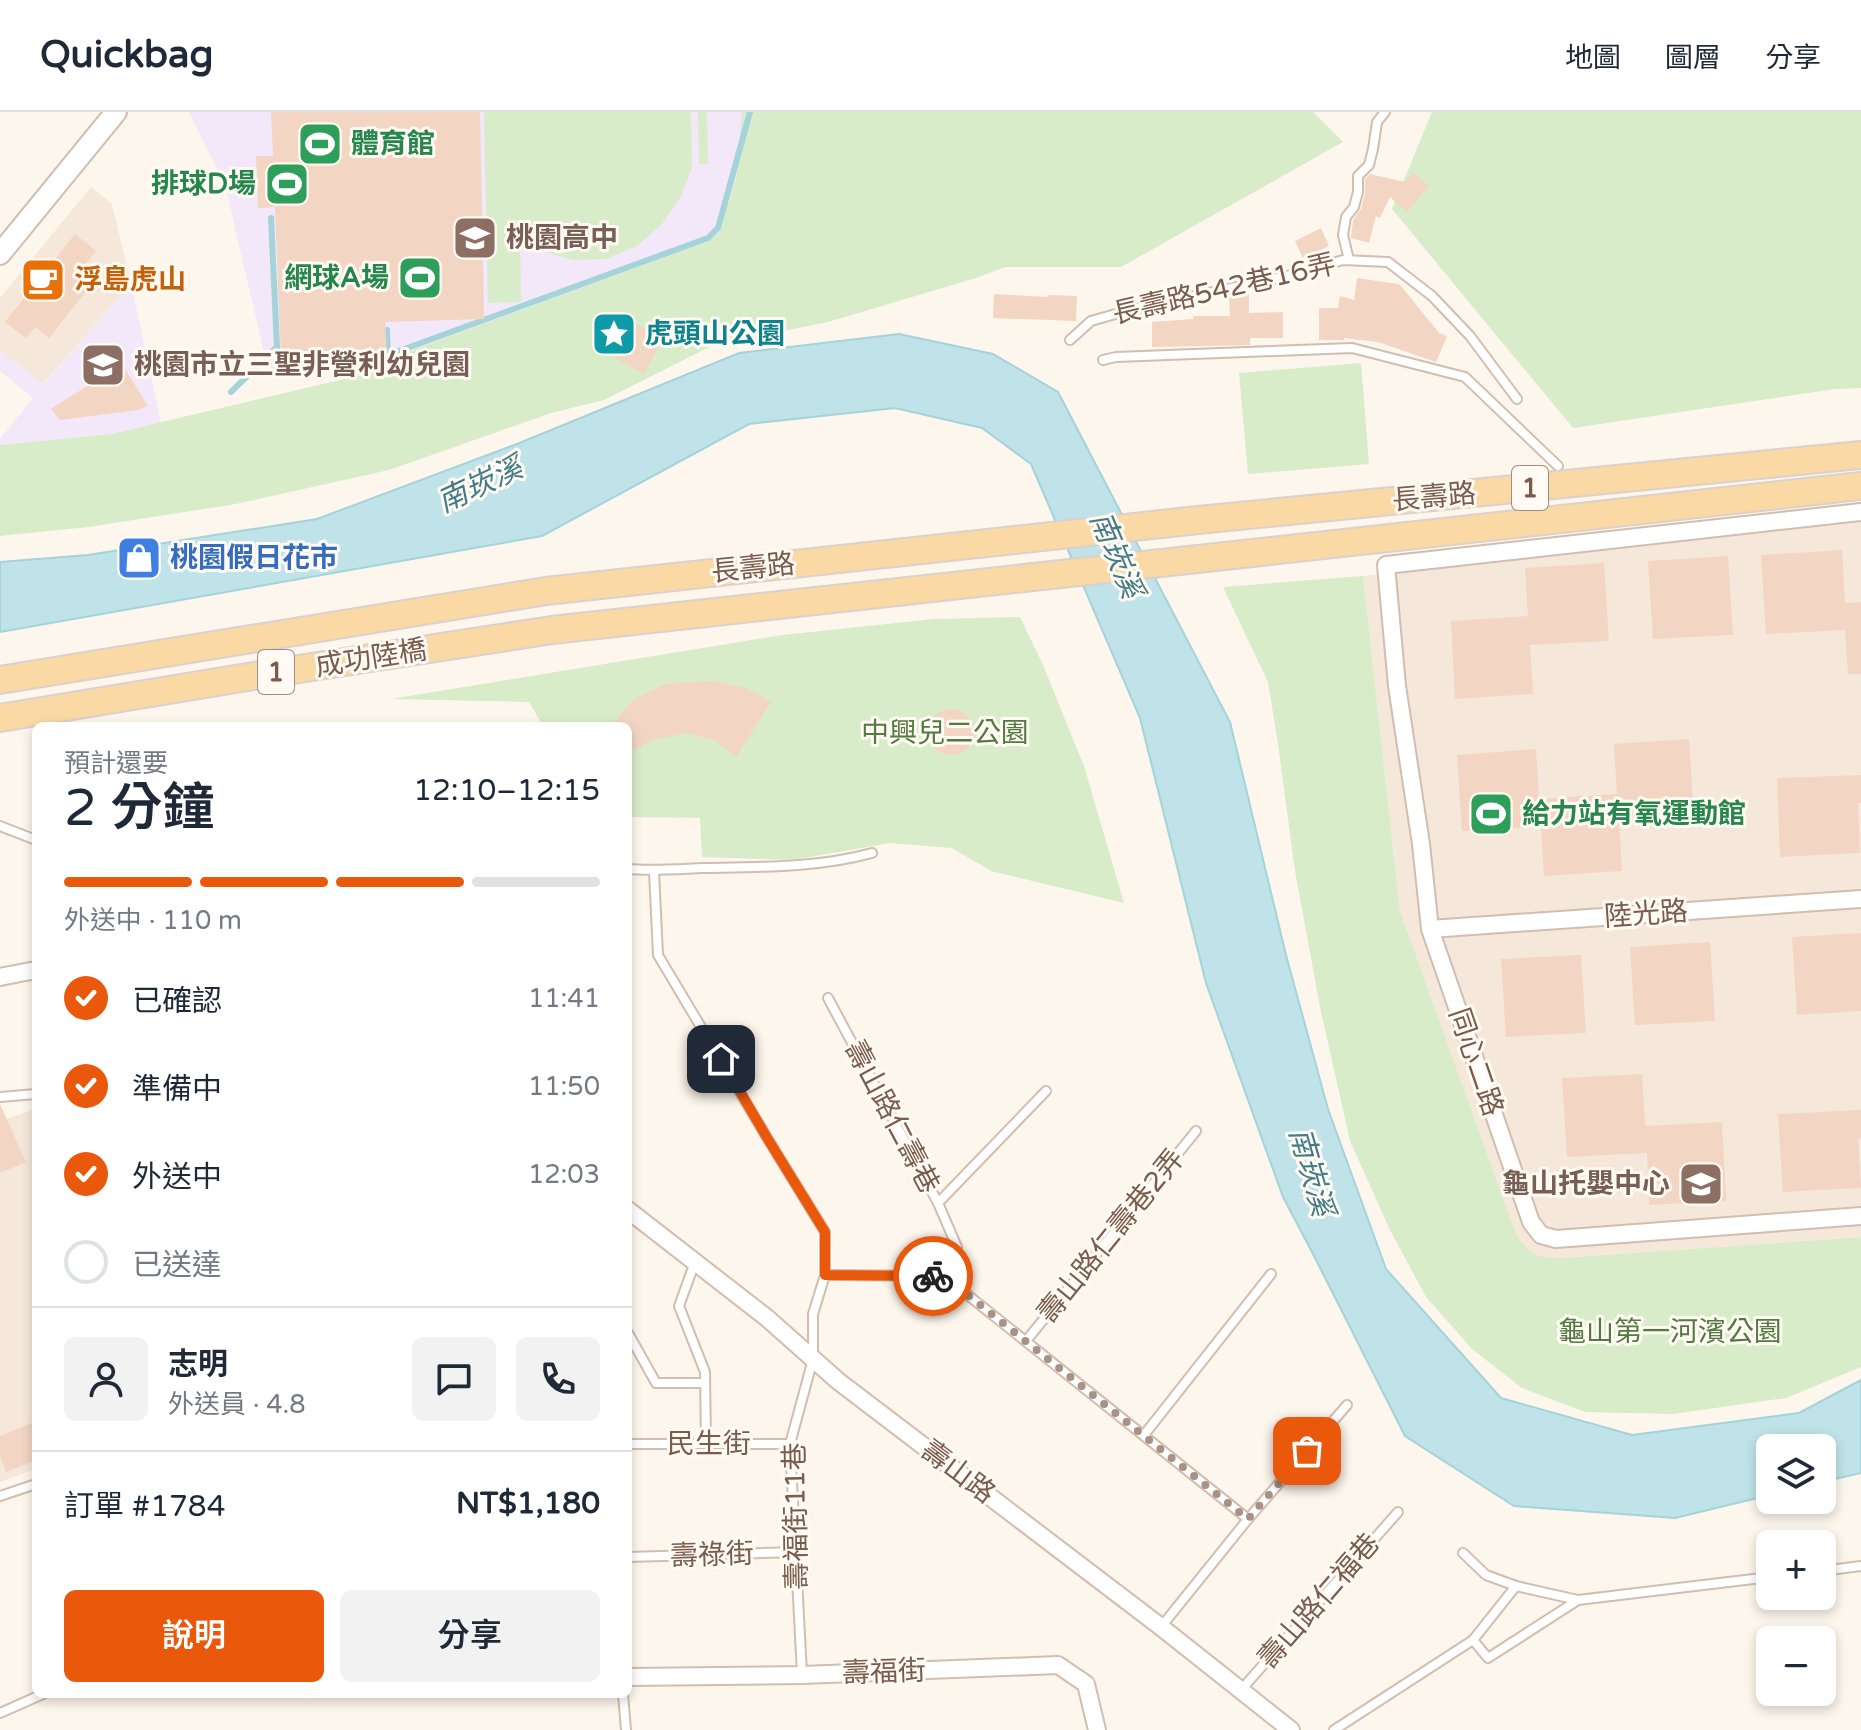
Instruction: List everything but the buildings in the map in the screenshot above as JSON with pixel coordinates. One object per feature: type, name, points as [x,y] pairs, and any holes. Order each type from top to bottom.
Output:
[{"type":"main road","name":"長壽路","points":[[546,591],[1198,520],[1861,455]]},
{"type":"main road","name":"長壽路","points":[[552,630],[1861,486]]},
{"type":"main road","name":"成功陸橋","points":[[0,680],[546,591]]},
{"type":"main road","name":"成功陸橋","points":[[0,718],[552,630]]},
{"type":"street","points":[[0,254],[116,112]]},
{"type":"street","name":"同心二路","points":[[1861,512],[1386,565],[1397,686],[1431,931],[1531,1222],[1541,1235],[1556,1239],[1861,1216]]},
{"type":"street","name":"陸光路","points":[[1431,931],[1861,902]]},
{"type":"street","points":[[0,977],[32,971]]},
{"type":"street","name":"壽山路","points":[[632,1213],[767,1318],[838,1381],[1291,1730]]},
{"type":"street","name":"壽福街","points":[[632,1677],[802,1675],[1058,1665],[1086,1684],[1097,1730]]},
{"type":"lane","points":[[1349,260],[1343,235],[1346,217],[1354,207],[1358,176],[1369,165],[1377,122],[1385,112]]},
{"type":"lane","name":"長壽路542巷16弄","points":[[1070,340],[1091,321],[1126,311],[1291,275],[1343,260],[1388,262],[1432,296],[1470,336],[1517,399]]},
{"type":"lane","points":[[1103,360],[1352,348],[1465,377],[1558,466]]},
{"type":"lane","points":[[0,826],[32,838]]},
{"type":"lane","points":[[632,869],[817,865],[872,853]]},
{"type":"lane","name":"壽福街11巷","points":[[654,871],[658,955],[825,1232],[825,1275],[813,1314],[813,1359],[790,1444],[802,1675]]},
{"type":"lane","name":"壽山路仁壽巷","points":[[828,998],[938,1203],[957,1247],[944,1276]]},
{"type":"lane","points":[[938,1203],[1046,1091]]},
{"type":"lane","points":[[0,1097],[32,1094]]},
{"type":"lane","name":"壽山路仁壽巷2弄","points":[[1026,1341],[1196,1131]]},
{"type":"lane","points":[[696,1262],[679,1306],[705,1372],[706,1444]]},
{"type":"lane","points":[[1144,1435],[1271,1274]]},
{"type":"lane","points":[[825,1275],[944,1276],[1248,1519]]},
{"type":"lane","points":[[632,1340],[656,1383],[705,1383]]},
{"type":"lane","points":[[1161,1627],[1248,1519],[1347,1405]]},
{"type":"lane","name":"民生街","points":[[632,1444],[790,1444]]},
{"type":"lane","points":[[0,1496],[32,1485]]},
{"type":"lane","name":"壽山路仁福巷","points":[[1241,1690],[1398,1512]]},
{"type":"lane","name":"壽祿街","points":[[632,1557],[796,1552]]},
{"type":"lane","points":[[1463,1553],[1486,1575],[1516,1586],[1578,1600],[1756,1579]]},
{"type":"lane","points":[[1836,1569],[1861,1566]]},
{"type":"lane","points":[[1334,1730],[1473,1640],[1516,1586]]},
{"type":"lane","points":[[1473,1640],[1488,1658],[1578,1600]]},
{"type":"lane","points":[[0,1713],[34,1698]]},
{"type":"lane","points":[[623,1698],[626,1730]]},
{"type":"shaded area","name":"桃園高中","points":[[189,112],[758,112],[719,234],[706,242],[385,360],[268,370],[225,185]]},
{"type":"shaded area","points":[[91,187],[112,204],[131,284],[43,384],[0,351],[0,298]]},
{"type":"shaded area","name":"桃園市立三聖非營利幼兒園","points":[[131,284],[161,422],[110,434],[0,445],[0,439],[33,398],[0,371],[0,351],[44,384]]},
{"type":"shaded area","points":[[1861,506],[1861,1237],[1541,1258],[1527,1250],[1516,1234],[1400,911],[1363,576]]},
{"type":"shaded area","points":[[32,1110],[32,1470],[0,1482],[0,1121]]},
{"type":"green space","points":[[484,112],[691,112],[692,168],[681,196],[662,224],[637,246],[606,259],[573,260],[541,251],[520,234],[521,302],[488,303]]},
{"type":"green space","points":[[698,112],[707,112],[708,164],[699,164]]},
{"type":"green space","name":"虎頭山公園","points":[[742,112],[1313,112],[1343,142],[1121,267],[1005,267],[828,322],[713,345],[604,400],[551,413],[389,470],[236,504],[88,527],[0,536],[0,445],[111,434],[361,375],[385,360],[706,242],[719,233],[737,174]]},
{"type":"green space","points":[[1432,112],[1861,112],[1861,388],[1835,389],[1573,428],[1392,209]]},
{"type":"green space","points":[[1361,363],[1369,464],[1248,474],[1239,373]]},
{"type":"green space","name":"龜山第一河濱公園","points":[[1363,576],[1400,911],[1516,1234],[1534,1254],[1560,1258],[1861,1237],[1861,1367],[1786,1398],[1673,1414],[1585,1412],[1522,1388],[1472,1349],[1426,1297],[1390,1230],[1350,1141],[1320,1007],[1295,871],[1268,682],[1223,587]]},
{"type":"green space","name":"中興兒二公園","points":[[1020,617],[1084,766],[1124,903],[991,871],[952,848],[890,843],[793,860],[702,857],[700,818],[632,817],[632,722],[541,722],[529,702],[391,699],[782,635],[934,619]]},
{"type":"water","name":"南崁溪","points":[[899,334],[993,354],[1058,392],[1230,722],[1286,955],[1328,1109],[1386,1269],[1501,1398],[1632,1435],[1799,1413],[1861,1380],[1861,1473],[1836,1479],[1836,1434],[1756,1434],[1756,1498],[1675,1518],[1514,1506],[1405,1436],[1283,1197],[1206,983],[1140,718],[1031,464],[982,428],[895,408],[749,424],[542,536],[0,632],[0,562],[88,555],[317,519],[517,444],[739,353]]},
{"type":"waterway","points":[[231,392],[277,347],[278,361],[388,355],[708,238],[718,228],[750,112]]},
{"type":"waterway","points":[[271,218],[277,347]]},
{"type":"waterway","points":[[387,330],[388,355]]},
{"type":"way so far","points":[[933,1276],[944,1276],[1248,1519],[1307,1451]]},
{"type":"place","name":"體育館","points":[[320,144]]},
{"type":"place","name":"排球D場","points":[[287,184]]},
{"type":"place","name":"桃園高中","points":[[475,238]]},
{"type":"place","name":"網球A場","points":[[420,278]]},
{"type":"place","name":"浮島虎山","points":[[43,280]]},
{"type":"place","name":"虎頭山公園","points":[[614,334]]},
{"type":"place","name":"桃園市立三聖非營利幼兒園","points":[[103,365]]},
{"type":"place","name":"桃園假日花市","points":[[139,558]]},
{"type":"place","name":"給力站有氧運動館","points":[[1491,814]]},
{"type":"place","name":"龜山托嬰中心","points":[[1701,1184]]},
{"type":"route","points":[[721,1059],[825,1232],[825,1275],[933,1276]]}]
